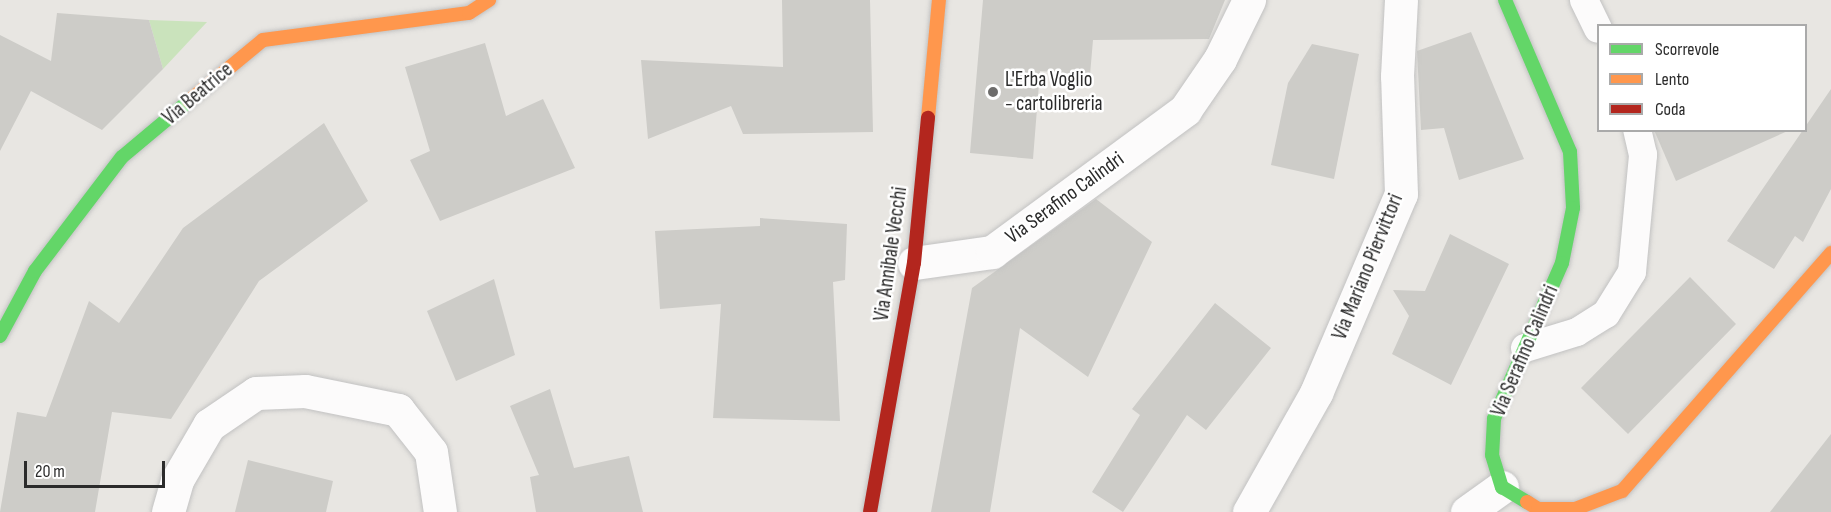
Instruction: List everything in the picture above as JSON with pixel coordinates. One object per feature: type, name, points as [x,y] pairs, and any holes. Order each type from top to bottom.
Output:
[{"type":"street","name":"Via Beatrice","points":[[0,336],[35,271],[122,157],[263,40],[469,13],[489,0]]},
{"type":"street","name":"Via Annibale Vecchi","points":[[870,512],[914,263],[939,0]]},
{"type":"street","name":"Via Serafino Calindri","points":[[914,263],[992,252],[1185,110],[1220,59],[1250,0]]},
{"type":"street","name":"Via Mariano Piervittori","points":[[1249,512],[1316,393],[1401,194],[1397,76],[1401,0]]},
{"type":"street","name":"Via Serafino Calindri","points":[[1502,487],[1492,455],[1494,419],[1562,263],[1573,208],[1570,152],[1505,0]]},
{"type":"street","points":[[1467,512],[1502,487],[1538,509],[1575,509],[1622,491],[1831,253]]},
{"type":"street","points":[[168,512],[177,480],[209,424],[256,393],[305,391],[398,410],[431,452],[440,512]]},
{"type":"lane","points":[[1584,0],[1597,25]]},
{"type":"lane","points":[[1525,348],[1576,332],[1606,314],[1632,272],[1643,155],[1637,132]]},
{"type":"green space","points":[[149,20],[207,22],[163,69]]},
{"type":"building","points":[[782,0],[870,0],[873,132],[743,134],[731,106],[648,139],[641,60],[783,67]]},
{"type":"building","points":[[983,0],[1225,0],[1209,39],[1093,40],[1090,75],[1040,71],[1033,159],[970,153]]},
{"type":"building","points":[[57,13],[149,20],[163,69],[102,130],[31,91],[0,151],[0,35],[51,61]]},
{"type":"building","points":[[1471,32],[1524,159],[1459,180],[1444,128],[1421,130],[1417,51]]},
{"type":"building","points":[[485,43],[506,116],[543,99],[575,168],[440,221],[410,160],[430,151],[405,67]]},
{"type":"building","points":[[1312,44],[1359,54],[1334,179],[1271,165],[1288,83]]},
{"type":"building","points":[[1831,89],[1831,189],[1803,242],[1795,236],[1774,269],[1727,241],[1802,132],[1807,132],[1807,124]]},
{"type":"building","points":[[324,123],[368,201],[259,281],[171,419],[112,412],[95,512],[0,512],[17,412],[46,417],[89,301],[119,323],[183,228]]},
{"type":"building","points":[[1655,132],[1786,132],[1676,181]]},
{"type":"building","points":[[1096,199],[1152,242],[1088,377],[1020,328],[990,512],[931,512],[972,288]]},
{"type":"building","points":[[760,218],[847,224],[845,280],[833,282],[840,421],[713,418],[721,304],[660,309],[655,231],[760,226]]},
{"type":"building","points":[[1450,234],[1509,264],[1451,385],[1392,354],[1409,316],[1393,290],[1425,291]]},
{"type":"building","points":[[1690,277],[1736,324],[1628,434],[1581,388]]},
{"type":"building","points":[[494,279],[515,355],[456,381],[427,311]]},
{"type":"building","points":[[1215,303],[1271,348],[1206,430],[1187,415],[1123,512],[1092,492],[1140,415],[1132,409]]},
{"type":"building","points":[[550,389],[574,468],[629,456],[643,512],[536,512],[530,477],[539,475],[510,406]]},
{"type":"building","points":[[1831,434],[1831,512],[1770,512]]},
{"type":"building","points":[[248,460],[333,481],[326,512],[235,512]]},
{"type":"traffic: fast","points":[[1505,0],[1570,152],[1573,208],[1562,263],[1494,419],[1492,455],[1502,487],[1527,502]]},
{"type":"traffic: fast","points":[[0,336],[35,271],[122,157],[189,101]]},
{"type":"traffic: slow","points":[[189,101],[263,40],[469,13],[489,0]]},
{"type":"traffic: slow","points":[[928,118],[939,0]]},
{"type":"traffic: slow","points":[[1527,502],[1538,509],[1575,509],[1622,491],[1831,253]]},
{"type":"traffic: jam","points":[[870,512],[914,263],[928,118]]},
{"type":"place","name":"L'Erba Voglio - cartolibreria","points":[[993,92]]}]
